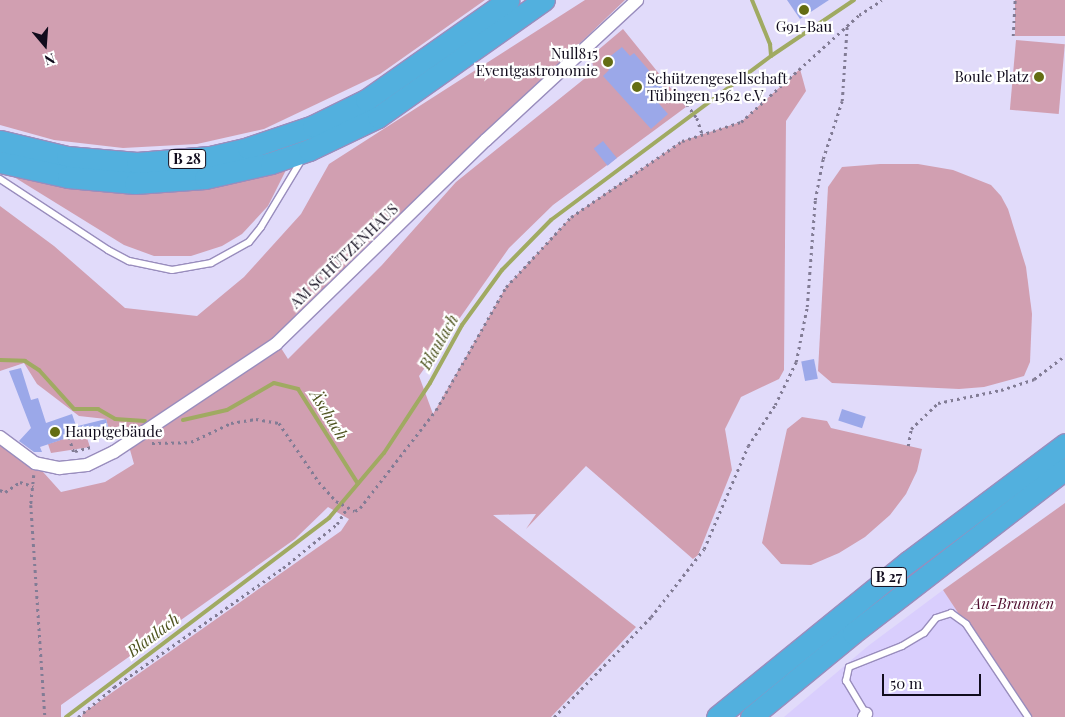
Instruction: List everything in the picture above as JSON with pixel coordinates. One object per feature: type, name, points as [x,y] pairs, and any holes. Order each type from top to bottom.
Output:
[{"type":"highway","name":"B 28","points":[[0,141],[67,157],[137,162],[210,157],[248,148],[313,126],[366,100],[509,0]]},
{"type":"highway","name":"B 28","points":[[0,162],[68,177],[135,183],[170,182],[239,171],[309,150],[398,104],[544,0]]},
{"type":"highway","name":"B 27","points":[[717,717],[901,567],[1065,444]]},
{"type":"highway","name":"B 27","points":[[751,717],[853,632],[1065,469]]},
{"type":"street","name":"AM SCHÜTZENHAUS","points":[[35,463],[59,468],[101,460],[276,344],[486,140],[637,0]]},
{"type":"street","points":[[0,437],[35,463]]},
{"type":"lane","points":[[0,178],[86,236],[130,261],[172,270],[192,268],[232,254],[248,242],[261,227],[309,150]]},
{"type":"lane","points":[[865,716],[846,681],[849,667],[898,649],[924,633],[936,618],[952,613],[966,624],[1028,717]]},
{"type":"path","points":[[144,445],[159,441],[192,442],[230,423],[256,419],[279,423],[319,482],[336,501],[355,511],[360,508],[436,410],[506,287],[571,217],[682,141],[741,122],[847,26],[882,0]]},
{"type":"path","points":[[1013,36],[1015,0]]},
{"type":"path","points":[[554,717],[651,617],[704,549],[744,453],[775,405],[796,362],[807,307],[815,200],[823,159],[842,101],[847,26]]},
{"type":"path","points":[[668,78],[697,118],[702,133]]},
{"type":"path","points":[[908,446],[911,429],[938,403],[1000,390],[1034,379],[1065,356]]},
{"type":"path","points":[[69,437],[74,451],[95,446]]},
{"type":"path","points":[[35,463],[31,505],[45,717]]},
{"type":"path","points":[[0,490],[5,492],[20,482],[33,486]]},
{"type":"path","points":[[78,717],[114,687],[283,568],[337,524],[347,508]]},
{"type":"shaded area","points":[[943,590],[1027,717],[784,717],[868,646]]},
{"type":"green space","points":[[0,0],[485,0],[380,74],[264,129],[197,144],[123,148],[54,140],[0,125]]},
{"type":"green space","points":[[585,0],[625,0],[274,337],[288,359],[382,265],[456,182],[594,71],[591,56],[623,29],[686,107],[553,205],[509,248],[419,376],[433,414],[506,287],[571,217],[682,141],[741,122],[800,69],[806,91],[786,121],[784,370],[779,379],[741,397],[725,429],[732,470],[698,555],[693,559],[586,466],[526,529],[536,514],[493,515],[636,627],[551,717],[82,717],[83,713],[341,531],[349,519],[328,507],[295,539],[61,705],[61,717],[0,717],[0,437],[35,463],[61,492],[105,482],[134,464],[123,425],[109,430],[106,419],[79,416],[37,384],[24,363],[0,371],[0,206],[54,246],[125,308],[197,316],[244,277],[301,214],[329,164]]},
{"type":"green space","points":[[1015,0],[1065,0],[1065,36],[1015,36]]},
{"type":"green space","name":"Boule Platz","points":[[1016,40],[1065,44],[1059,114],[1010,110]]},
{"type":"green space","points":[[918,164],[953,170],[991,185],[1001,196],[1008,209],[1026,267],[1032,314],[1030,362],[1024,376],[984,387],[959,389],[832,383],[818,371],[828,187],[842,167]]},
{"type":"green space","points":[[287,168],[268,206],[242,234],[222,246],[191,256],[154,256],[124,245],[1,169]]},
{"type":"green space","points":[[802,417],[827,421],[831,428],[922,449],[917,471],[906,494],[890,515],[865,537],[839,553],[811,565],[781,564],[762,543],[787,429]]},
{"type":"green space","points":[[79,434],[81,440],[87,438],[90,447],[51,453],[48,444]]},
{"type":"green space","name":"Au-Brunnen","points":[[1065,503],[1065,717],[1027,717],[943,590]]},
{"type":"building","name":"G91-Bau","points":[[787,0],[829,0],[800,19]]},
{"type":"building","name":"Schützengesellschaft Tübingen 1562 e.V.","points":[[622,47],[630,56],[634,53],[665,89],[654,98],[668,114],[651,129],[603,76],[609,70],[603,62]]},
{"type":"building","points":[[603,141],[617,158],[608,166],[594,149]]},
{"type":"building","points":[[814,359],[818,379],[805,381],[801,361]]},
{"type":"building","points":[[21,368],[31,400],[38,398],[46,423],[72,414],[79,434],[40,447],[42,452],[34,452],[19,441],[31,428],[9,371]]},
{"type":"building","points":[[842,409],[866,417],[862,428],[838,420]]},
{"type":"building","points":[[106,419],[109,431],[79,438],[76,426]]},
{"type":"waterway","points":[[752,0],[770,44],[771,56]]},
{"type":"waterway","name":"Blaulach","points":[[66,717],[329,518],[384,453],[430,383],[462,325],[502,270],[551,220],[771,56],[854,0]]},
{"type":"waterway","points":[[375,217],[385,228]]},
{"type":"waterway","name":"Äschach","points":[[0,360],[25,361],[39,370],[74,409],[98,409],[115,419],[145,421]]},
{"type":"waterway","name":"Äschach","points":[[183,420],[227,410],[274,383],[298,389],[358,484]]},
{"type":"place","name":"G91-Bau","points":[[804,10]]},
{"type":"place","name":"Null815 Eventgastronomie","points":[[608,62]]},
{"type":"place","name":"Boule Platz","points":[[1039,77]]},
{"type":"place","name":"Schützengesellschaft Tübingen 1562 e.V.","points":[[637,87]]},
{"type":"place","name":"Hauptgebäude","points":[[55,432]]}]
